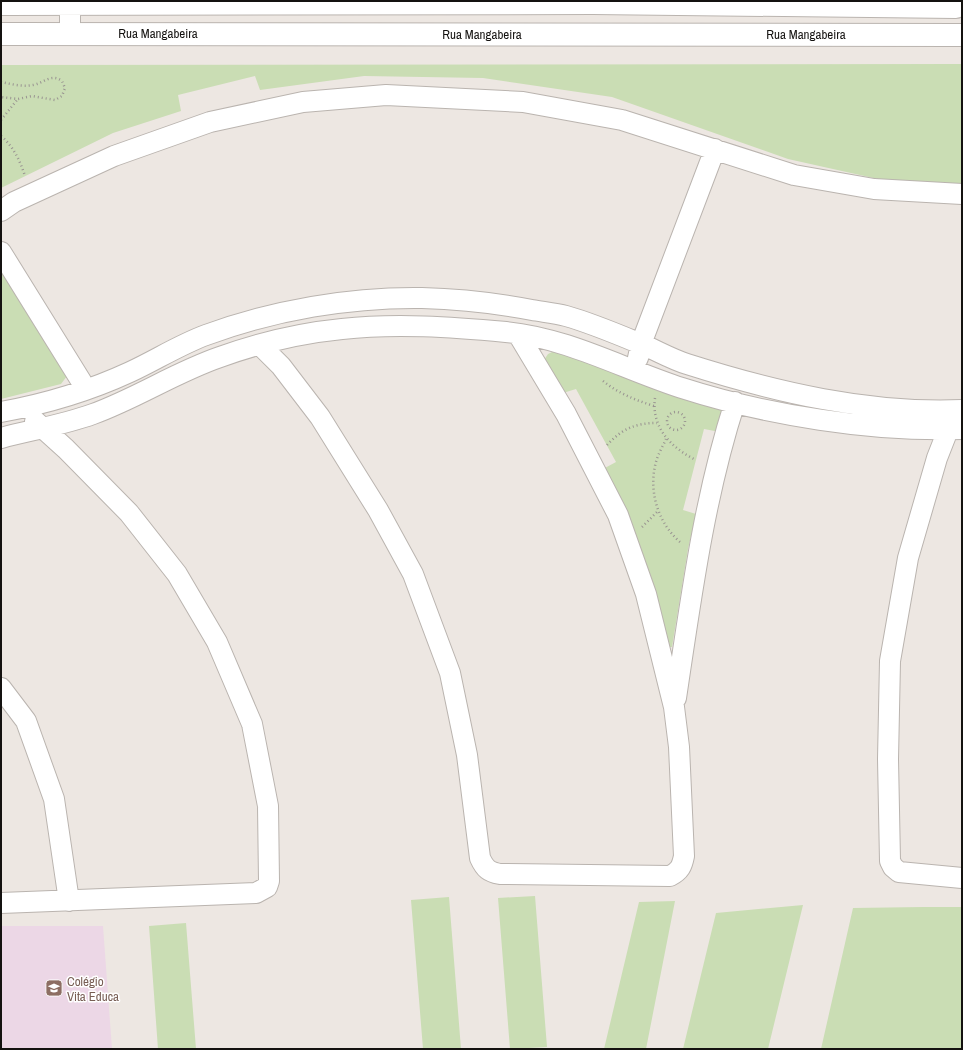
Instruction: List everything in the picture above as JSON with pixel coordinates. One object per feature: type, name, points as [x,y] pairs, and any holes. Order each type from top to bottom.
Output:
[{"type":"street","points":[[1,5],[166,2],[738,3],[888,5],[956,8]]},
{"type":"street","points":[[70,3],[70,33]]},
{"type":"street","points":[[301,33],[302,3]]},
{"type":"street","points":[[593,3],[594,34]]},
{"type":"street","points":[[888,5],[889,34]]},
{"type":"street","name":"Rua Mangabeira","points":[[1,34],[301,33],[962,35]]},
{"type":"street","points":[[1,211],[14,202],[114,156],[210,122],[303,102],[386,96],[523,102],[622,120],[801,176],[874,188],[962,194]]},
{"type":"street","points":[[635,370],[641,344],[715,149]]},
{"type":"street","points":[[1,252],[86,390]]},
{"type":"street","points":[[1,412],[22,408],[86,390],[130,372],[177,347],[231,326],[274,315],[331,305],[373,300],[423,298],[498,304],[566,316],[641,344],[684,364],[750,383],[841,403],[897,409],[955,420]]},
{"type":"street","points":[[373,300],[381,327]]},
{"type":"street","points":[[1,438],[92,414],[138,394],[178,373],[219,357],[260,345],[341,329],[381,327],[428,327],[518,334],[566,344],[684,388],[735,402],[834,422],[955,420]]},
{"type":"street","points":[[260,345],[281,366],[320,417],[378,510],[413,574],[450,672],[467,755],[480,858],[484,867],[490,872],[500,874],[670,876],[682,867],[684,856],[679,747],[674,707],[646,594],[618,515],[566,414],[518,334]]},
{"type":"street","points":[[674,707],[703,523],[721,445],[735,402]]},
{"type":"street","points":[[1,903],[256,893],[267,887],[269,881],[268,806],[252,724],[217,642],[177,574],[129,513],[66,449],[22,408]]},
{"type":"street","points":[[955,420],[937,458],[908,558],[890,661],[888,759],[890,862],[892,867],[899,872],[962,878]]},
{"type":"street","points":[[1,688],[26,721],[54,799],[69,901]]},
{"type":"path","points":[[1,82],[12,85],[33,85],[47,79],[58,78],[64,84],[65,88],[62,96],[55,100],[32,96],[18,99],[1,97]]},
{"type":"path","points":[[1,120],[18,99]]},
{"type":"path","points":[[1,136],[7,141],[18,157],[31,194]]},
{"type":"path","points":[[600,378],[611,388],[635,400],[654,406]]},
{"type":"path","points":[[655,393],[654,406],[657,423],[666,439],[679,452],[696,460]]},
{"type":"path","points":[[676,412],[685,417],[685,423],[680,430],[671,430],[668,427],[666,422],[667,417],[671,414],[676,412]]},
{"type":"path","points":[[606,445],[616,435],[629,427],[643,423],[657,423]]},
{"type":"path","points":[[666,439],[656,462],[653,487],[658,511],[670,533],[698,557]]},
{"type":"shaded area","name":"Colégio Vita Educa","points":[[1,926],[103,926],[112,1049],[1,1049]]},
{"type":"green space","points":[[962,64],[962,188],[887,181],[788,159],[612,97],[483,78],[364,76],[260,90],[255,76],[178,95],[181,111],[113,133],[1,188],[1,65]]},
{"type":"green space","points":[[1,264],[67,376],[61,384],[1,399]]},
{"type":"green space","points":[[554,351],[723,410],[720,432],[704,429],[683,510],[696,514],[688,549],[672,647],[665,647],[603,469],[616,462],[576,389],[563,393],[544,360],[548,354]]},
{"type":"green space","points":[[535,896],[547,1047],[510,1049],[498,898]]},
{"type":"green space","points":[[449,897],[461,1049],[423,1049],[411,900]]},
{"type":"green space","points":[[675,901],[646,1049],[604,1049],[639,902]]},
{"type":"green space","points":[[803,905],[768,1049],[683,1049],[716,913]]},
{"type":"green space","points":[[962,907],[962,1049],[821,1049],[853,908]]},
{"type":"green space","points":[[186,923],[196,1049],[158,1049],[149,926]]},
{"type":"place","name":"Colégio Vita Educa","points":[[54,988]]}]
